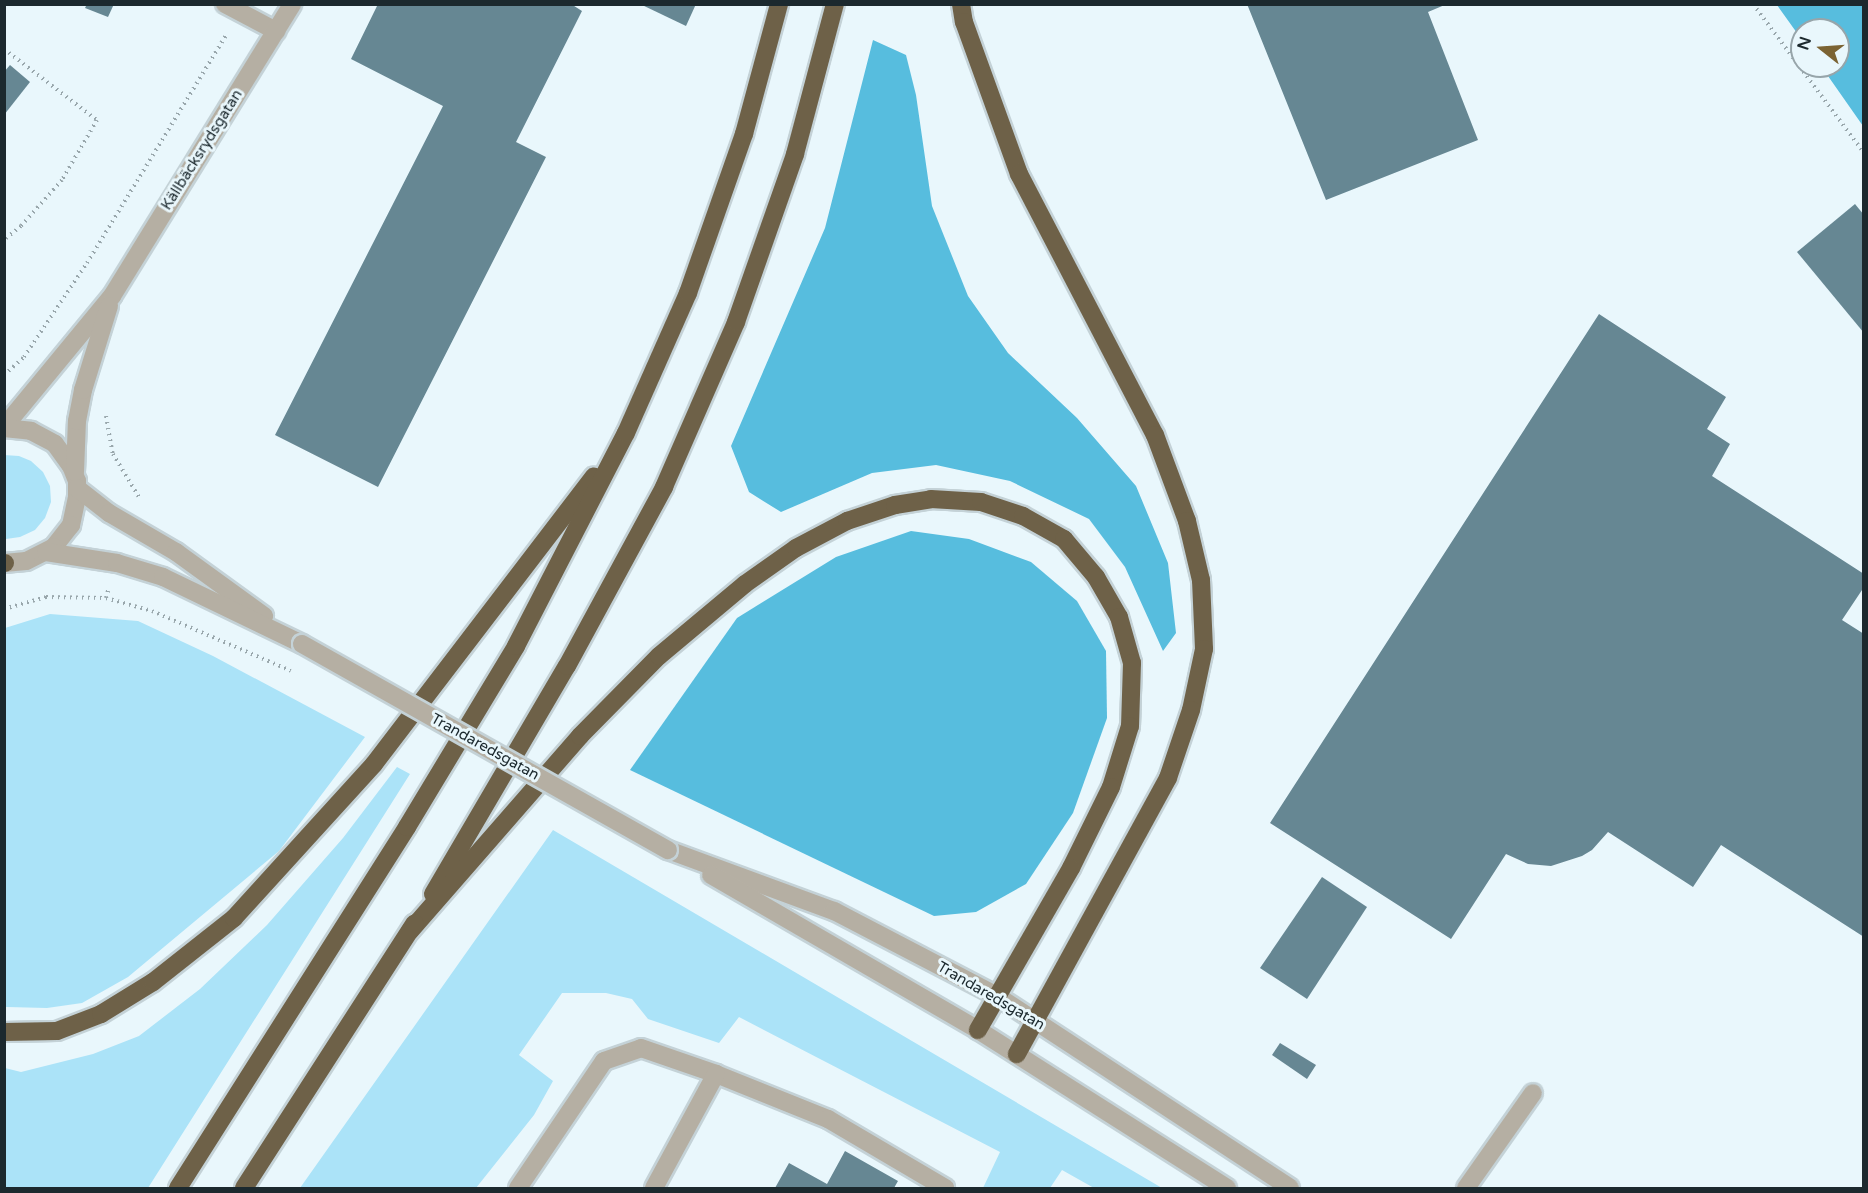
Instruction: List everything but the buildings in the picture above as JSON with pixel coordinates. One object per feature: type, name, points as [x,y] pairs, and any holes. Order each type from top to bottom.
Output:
[{"type":"highway","points":[[178,1188],[401,837],[504,666],[626,433],[688,293],[744,134],[779,4]]},
{"type":"highway","points":[[244,1188],[410,931],[567,666],[664,487],[736,322],[768,232],[795,154],[835,4]]},
{"type":"highway","points":[[961,4],[967,32],[1019,174],[1155,435],[1187,521],[1201,580],[1203,649],[1191,710],[1168,778],[1017,1054]]},
{"type":"highway","points":[[4,1032],[57,1031],[101,1014],[153,982],[234,918],[374,764],[626,433]]},
{"type":"highway","points":[[410,931],[580,736],[659,656],[745,584],[796,548],[847,521],[904,503],[931,500],[981,502],[1023,516],[1064,539],[1096,577],[1119,617],[1132,663],[1130,726],[1111,787],[1071,868],[978,1030]]},
{"type":"street","name":"Källbäcksrydsgatan","points":[[4,427],[112,296],[292,4]]},
{"type":"street","points":[[233,8],[276,31]]},
{"type":"street","name":"Källbäcksrydsgatan","points":[[5,563],[26,561],[46,552],[61,540],[71,525],[77,507],[77,421],[83,390],[112,296]]},
{"type":"street","name":"Källbäcksrydsgatan","points":[[4,427],[22,428],[47,439],[61,451],[76,481]]},
{"type":"street","name":"Trandaredsgatan","points":[[76,481],[110,513],[176,552],[302,644]]},
{"type":"street","name":"Trandaredsgatan","points":[[46,552],[117,563],[163,577],[302,644],[668,850],[978,1030],[1227,1188]]},
{"type":"street","name":"Trandaredsgatan","points":[[668,850],[834,911],[998,996],[1290,1188]]},
{"type":"street","points":[[518,1188],[604,1061],[641,1048],[716,1074],[828,1119],[945,1188]]},
{"type":"street","points":[[654,1188],[716,1074]]},
{"type":"street","points":[[1466,1188],[1533,1093]]},
{"type":"path","points":[[1753,4],[1863,153]]},
{"type":"path","points":[[4,375],[24,357],[87,263],[233,8]]},
{"type":"path","points":[[4,49],[97,120],[62,180],[21,226],[4,240]]},
{"type":"path","points":[[4,609],[46,597],[106,598],[152,611],[300,675]]},
{"type":"shaded area","points":[[1777,5],[1863,5],[1863,126],[1829,78],[1850,78],[1850,18],[1790,18],[1790,23]]},
{"type":"shaded area","points":[[873,40],[906,55],[916,95],[932,206],[968,296],[1008,353],[1077,418],[1136,486],[1168,563],[1176,633],[1163,651],[1125,567],[1089,519],[1010,481],[936,465],[872,473],[781,512],[749,492],[731,446],[825,228]]},
{"type":"shaded area","points":[[4,455],[19,456],[31,461],[43,472],[50,486],[51,502],[45,518],[35,530],[20,537],[6,539]]},
{"type":"shaded area","points":[[911,531],[969,539],[1031,562],[1077,601],[1106,651],[1107,718],[1073,813],[1026,884],[976,912],[934,916],[630,770],[737,618],[836,557]]},
{"type":"shaded area","points":[[50,614],[138,621],[213,656],[365,737],[279,851],[128,977],[82,1003],[47,1008],[4,1007],[5,628]]},
{"type":"shaded area","points":[[397,767],[410,774],[148,1188],[5,1188],[5,1068],[21,1072],[93,1054],[139,1036],[200,989],[267,925],[343,838]]},
{"type":"shaded area","points":[[553,830],[1162,1188],[1094,1188],[1062,1170],[1050,1188],[983,1188],[1000,1152],[739,1017],[719,1043],[648,1019],[632,999],[606,993],[562,993],[519,1055],[553,1081],[534,1115],[476,1188],[300,1188]]}]
